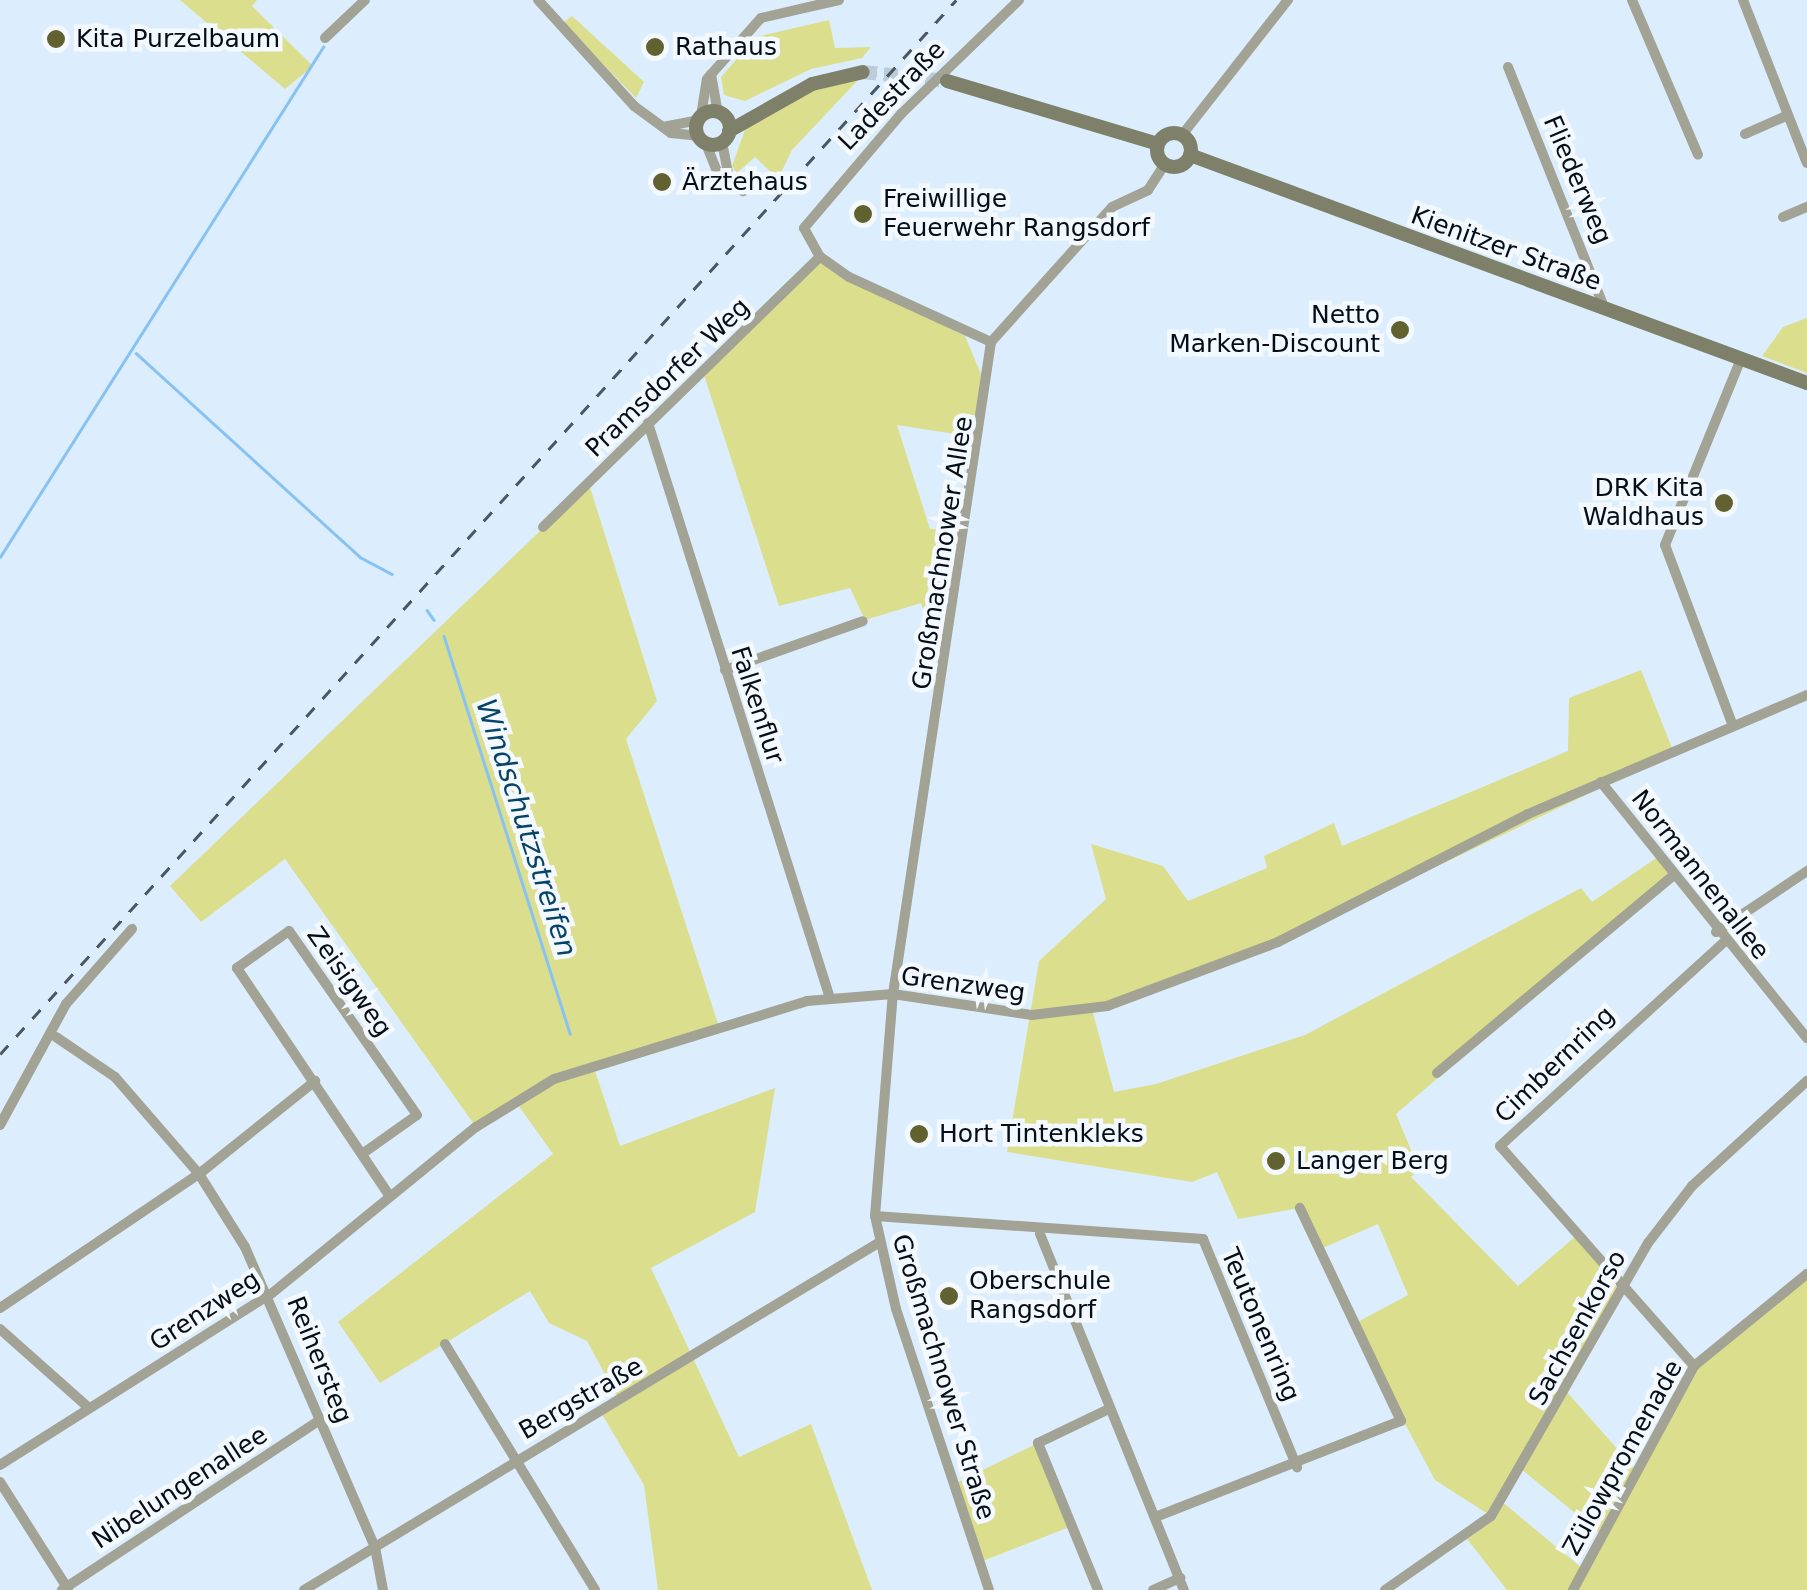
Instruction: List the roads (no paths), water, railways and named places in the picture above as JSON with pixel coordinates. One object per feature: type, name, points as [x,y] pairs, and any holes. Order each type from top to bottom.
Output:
[{"type":"street","points":[[325,38],[365,0]]},
{"type":"street","points":[[739,188],[717,171],[709,131],[712,73],[761,18],[838,0]]},
{"type":"street","name":"Ladestraße","points":[[820,257],[804,228],[950,64],[1019,0]]},
{"type":"street","points":[[948,82],[1158,144],[1182,135],[1288,0]]},
{"type":"street","points":[[1632,0],[1698,155]]},
{"type":"street","points":[[1744,0],[1807,164]]},
{"type":"street","points":[[540,1],[662,127],[709,131],[864,72]]},
{"type":"street","name":"Fliederweg","points":[[1508,67],[1605,309]]},
{"type":"street","points":[[709,131],[721,114],[712,73]]},
{"type":"street","points":[[709,131],[721,114],[760,110]]},
{"type":"street","points":[[1745,134],[1786,116]]},
{"type":"street","points":[[820,257],[992,342],[1112,207],[1148,190],[1165,164],[1190,155],[1182,135]]},
{"type":"street","points":[[1158,144],[1165,164]]},
{"type":"street","name":"Kienitzer Straße","points":[[1190,155],[1807,383]]},
{"type":"street","points":[[1783,217],[1807,207]]},
{"type":"street","name":"Pramsdorfer Weg","points":[[542,527],[820,257]]},
{"type":"street","name":"Großmachnower Allee","points":[[892,994],[992,342]]},
{"type":"street","points":[[1733,726],[1665,546],[1741,358]]},
{"type":"street","name":"Falkenflur","points":[[648,423],[830,998]]},
{"type":"street","points":[[725,670],[863,621]]},
{"type":"street","name":"Grenzweg","points":[[0,1465],[271,1294],[390,1196],[554,1078],[830,998],[892,994],[1024,1015],[1107,1006],[1278,942],[1601,782],[1807,695]]},
{"type":"street","name":"Normannenallee","points":[[1601,782],[1716,932],[1807,1038]]},
{"type":"street","points":[[1716,932],[1807,871]]},
{"type":"street","points":[[1436,1073],[1674,875]]},
{"type":"street","points":[[0,1125],[56,1037],[66,1004],[132,930]]},
{"type":"street","name":"Zeisigweg","points":[[362,1154],[418,1115],[290,931],[237,968],[390,1196]]},
{"type":"street","name":"Cimbernring","points":[[1694,1366],[1500,1146],[1725,941]]},
{"type":"street","name":"Großmachnower Straße","points":[[892,994],[875,1216],[878,1242],[989,1590]]},
{"type":"street","name":"Reihersteg","points":[[56,1037],[115,1078],[199,1174],[271,1294],[375,1547],[382,1590]]},
{"type":"street","points":[[0,1308],[199,1174],[315,1081]]},
{"type":"street","name":"Sachsenkorso","points":[[1386,1590],[1491,1516],[1624,1287],[1692,1186],[1807,1081]]},
{"type":"street","points":[[1158,1516],[1298,1467],[1401,1421],[1300,1208]]},
{"type":"street","name":"Teutonenring","points":[[875,1216],[1040,1234],[1202,1238],[1298,1467]]},
{"type":"street","points":[[1040,1234],[1109,1409],[1158,1516],[1182,1584],[1154,1590]]},
{"type":"street","name":"Bergstraße","points":[[304,1590],[878,1242]]},
{"type":"street","name":"Zülowpromenade","points":[[1573,1590],[1694,1366],[1807,1274]]},
{"type":"street","points":[[0,1330],[88,1408]]},
{"type":"street","points":[[445,1344],[595,1590]]},
{"type":"street","points":[[1098,1590],[1038,1443],[1109,1409]]},
{"type":"street","name":"Nibelungenallee","points":[[66,1589],[321,1419]]},
{"type":"street","points":[[0,1482],[66,1589]]},
{"type":"waterway","points":[[0,557],[323,47]]},
{"type":"waterway","name":"Windschutzstreifen","points":[[136,353],[360,557],[392,574]]},
{"type":"waterway","name":"Windschutzstreifen","points":[[427,610],[434,620]]},
{"type":"waterway","name":"Windschutzstreifen","points":[[444,636],[570,1033]]},
{"type":"tunnel","points":[[863,72],[947,81]]},
{"type":"railway","points":[[0,1054],[956,0]]},
{"type":"place","name":"Kita Purzelbaum","points":[[56,39]]},
{"type":"place","name":"Rathaus","points":[[655,47]]},
{"type":"place","name":"Ärztehaus","points":[[662,182]]},
{"type":"place","name":"Freiwillige Feuerwehr Rangsdorf","points":[[863,214]]},
{"type":"place","name":"Netto Marken-Discount","points":[[1400,330]]},
{"type":"place","name":"DRK Kita Waldhaus","points":[[1724,503]]},
{"type":"place","name":"Hort Tintenkleks","points":[[919,1134]]},
{"type":"place","name":"Langer Berg","points":[[1276,1161]]},
{"type":"place","name":"Oberschule Rangsdorf","points":[[949,1296]]}]
